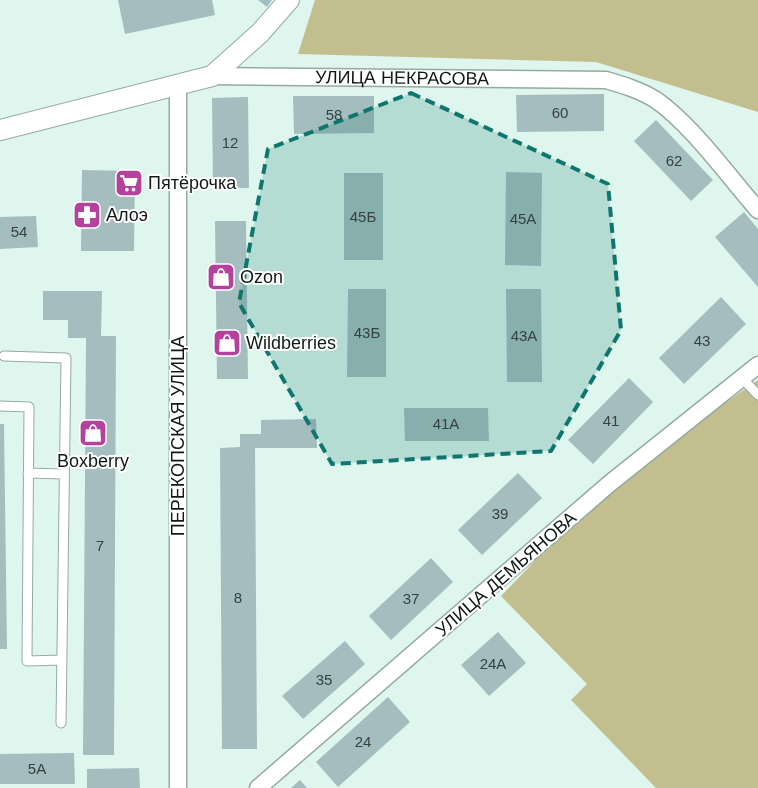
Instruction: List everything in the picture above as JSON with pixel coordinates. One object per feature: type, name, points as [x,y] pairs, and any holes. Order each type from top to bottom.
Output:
[{"type":"street","points":[[212,76],[260,32],[289,0]]},
{"type":"street","name":"УЛИЦА НЕКРАСОВА","points":[[0,130],[212,76],[606,80],[630,87],[655,99],[675,115],[758,210]]},
{"type":"street","name":"ПЕРЕКОПСКАЯ УЛИЦА","points":[[178,84],[178,788]]},
{"type":"street","name":"УЛИЦА ДЕМЬЯНОВА","points":[[258,788],[609,484],[758,365]]},
{"type":"lane","points":[[4,356],[66,358],[61,723]]},
{"type":"lane","points":[[742,378],[758,395]]},
{"type":"lane","points":[[0,406],[29,407],[27,661],[62,660]]},
{"type":"lane","points":[[28,473],[64,474]]},
{"type":"highlighted area","points":[[411,93],[608,184],[621,330],[551,451],[332,464],[239,303],[268,149]]},
{"type":"shaded area","points":[[315,0],[758,0],[758,112],[596,62],[298,54]]},
{"type":"shaded area","points":[[758,380],[758,788],[656,788],[571,700],[587,684],[501,596],[609,484]]},
{"type":"building","points":[[118,0],[212,0],[215,15],[125,34]]},
{"type":"building","points":[[258,0],[272,0],[267,7]]},
{"type":"building","points":[[604,94],[604,131],[517,132],[516,95]]},
{"type":"building","points":[[293,96],[374,96],[374,133],[294,134]]},
{"type":"building","points":[[248,97],[249,188],[213,188],[212,98]]},
{"type":"building","points":[[656,120],[713,180],[691,201],[634,141]]},
{"type":"building","points":[[82,170],[135,171],[134,251],[81,251]]},
{"type":"building","points":[[506,172],[542,173],[541,266],[505,265]]},
{"type":"building","points":[[344,173],[383,173],[383,260],[344,260]]},
{"type":"building","points":[[744,212],[758,229],[758,287],[715,237]]},
{"type":"building","points":[[36,216],[38,247],[0,249],[0,217]]},
{"type":"building","points":[[215,221],[246,221],[248,379],[217,379]]},
{"type":"building","points":[[348,289],[386,289],[386,377],[347,377]]},
{"type":"building","points":[[506,289],[541,289],[542,382],[507,382]]},
{"type":"building","points":[[43,291],[102,291],[101,336],[116,336],[114,755],[83,755],[86,338],[68,338],[68,320],[43,320]]},
{"type":"building","points":[[721,297],[746,324],[684,384],[659,358]]},
{"type":"building","points":[[629,378],[653,402],[593,464],[568,440]]},
{"type":"building","points":[[404,408],[488,408],[489,441],[405,441]]},
{"type":"building","points":[[316,419],[317,448],[255,448],[257,749],[222,749],[220,448],[240,447],[240,434],[261,434],[261,420]]},
{"type":"building","points":[[0,424],[4,424],[7,649],[0,649]]},
{"type":"building","points":[[518,473],[542,498],[482,555],[458,530]]},
{"type":"building","points":[[431,558],[453,582],[391,640],[369,616]]},
{"type":"building","points":[[498,632],[526,663],[489,696],[461,665]]},
{"type":"building","points":[[345,641],[365,664],[303,719],[282,696]]},
{"type":"building","points":[[388,697],[410,722],[338,787],[316,762]]},
{"type":"building","points":[[74,753],[75,784],[0,784],[0,754]]},
{"type":"building","points":[[139,768],[140,788],[87,788],[87,769]]},
{"type":"building","points":[[300,780],[307,788],[291,788]]},
{"type":"place","name":"Пятёрочка","points":[[129,183]]},
{"type":"place","name":"Алоэ","points":[[87,215]]},
{"type":"place","name":"Ozon","points":[[221,277]]},
{"type":"place","name":"Wildberries","points":[[227,343]]},
{"type":"place","name":"Boxberry","points":[[93,433]]}]
